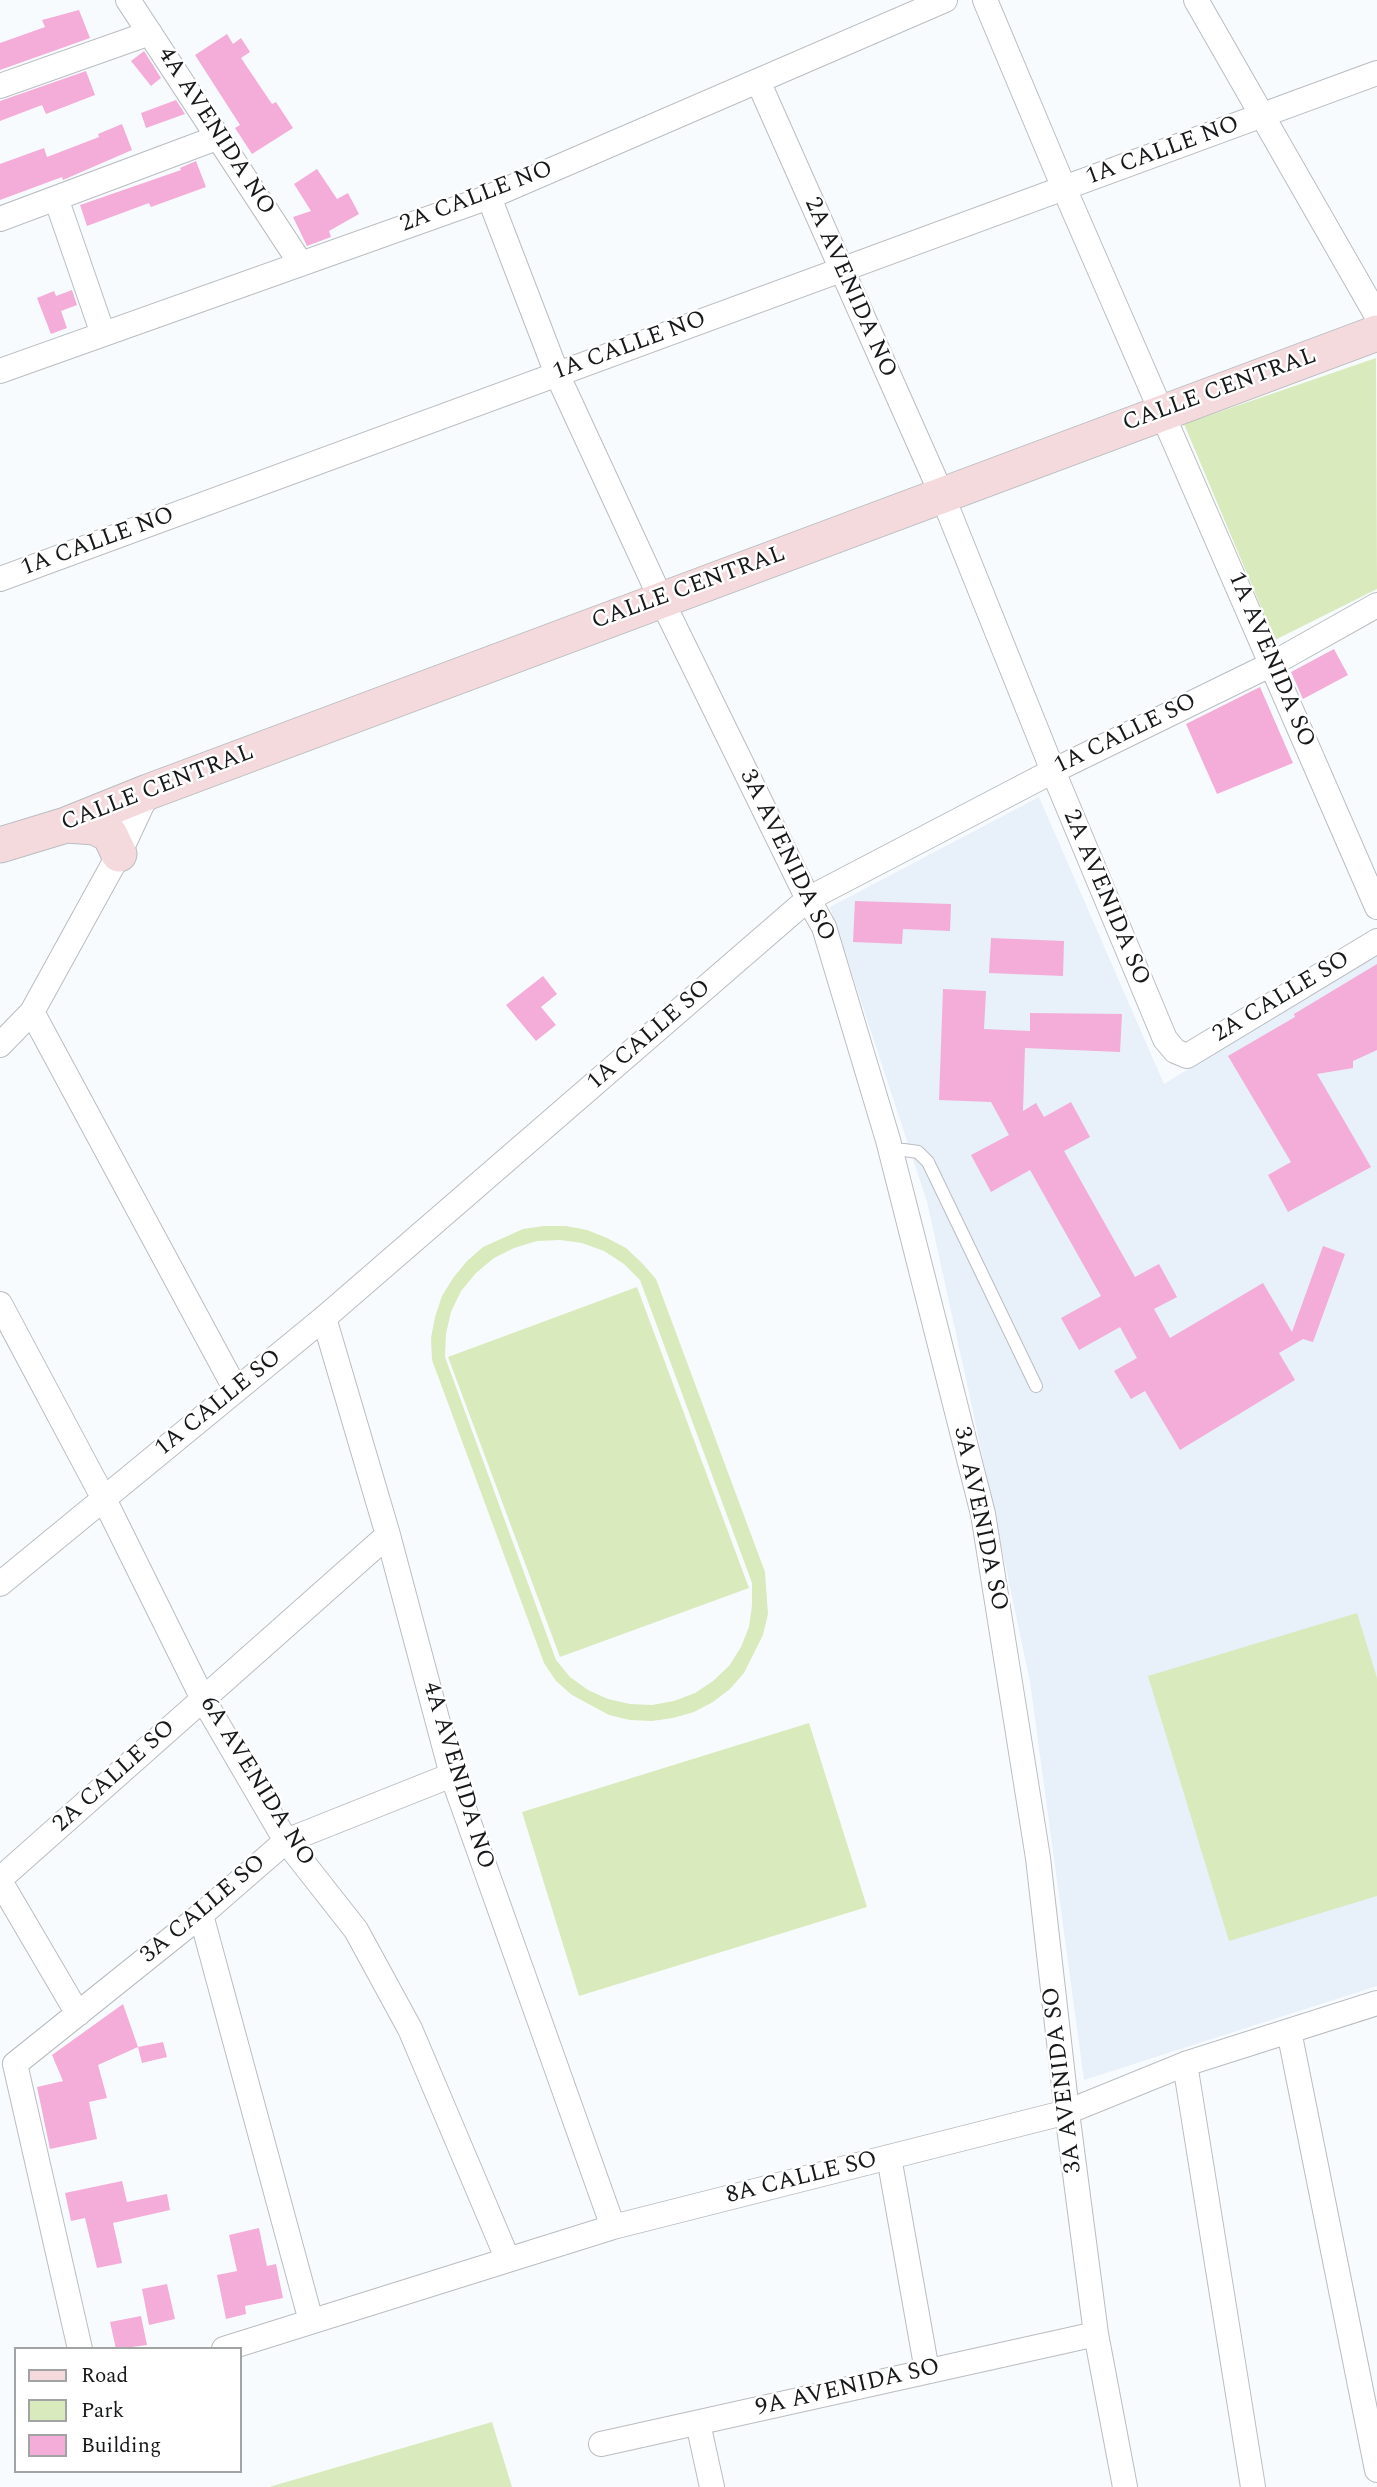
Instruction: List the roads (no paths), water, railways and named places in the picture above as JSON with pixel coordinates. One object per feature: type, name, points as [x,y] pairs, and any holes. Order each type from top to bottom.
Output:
[{"type":"main road","name":"CALLE CENTRAL","points":[[0,845],[66,825],[661,599],[1377,333]]},
{"type":"main road","points":[[66,825],[94,827],[110,835],[119,854]]},
{"type":"street","name":"4A AVENIDA NO","points":[[128,0],[301,264]]},
{"type":"street","name":"2A CALLE NO","points":[[0,371],[489,197],[945,0]]},
{"type":"street","name":"1A AVENIDA SO","points":[[985,0],[1377,907]]},
{"type":"street","points":[[1196,0],[1377,316]]},
{"type":"street","points":[[0,86],[150,33]]},
{"type":"street","name":"1A CALLE NO","points":[[0,579],[1377,73]]},
{"type":"street","name":"2A AVENIDA NO","points":[[758,81],[942,495]]},
{"type":"street","points":[[0,219],[219,137]]},
{"type":"street","name":"3A AVENIDA SO","points":[[489,197],[557,374],[661,599],[824,927],[891,1151],[983,1514],[1038,1858],[1096,2334],[1125,2487]]},
{"type":"street","points":[[56,198],[103,334]]},
{"type":"street","name":"2A AVENIDA SO","points":[[942,495],[1165,1039],[1175,1051],[1187,1056]]},
{"type":"street","name":"1A CALLE SO","points":[[0,1584],[324,1318],[808,899],[1053,771],[1272,664],[1377,606]]},
{"type":"street","points":[[0,1045],[32,1012],[119,854],[148,792]]},
{"type":"street","name":"2A CALLE SO","points":[[1187,1056],[1377,941]]},
{"type":"street","points":[[32,1012],[236,1390]]},
{"type":"street","name":"6A AVENIDA NO","points":[[0,1304],[104,1499],[203,1699],[286,1841],[356,1930],[410,2029],[508,2260]]},
{"type":"street","name":"4A AVENIDA NO","points":[[324,1318],[388,1535],[452,1775],[613,2227]]},
{"type":"street","name":"2A CALLE SO","points":[[0,1880],[388,1535]]},
{"type":"street","name":"3A CALLE SO","points":[[80,2347],[15,2064],[201,1915],[286,1841],[452,1775]]},
{"type":"street","points":[[0,1880],[78,2014]]},
{"type":"street","points":[[201,1915],[311,2321]]},
{"type":"street","name":"8A CALLE SO","points":[[230,2347],[613,2227],[1067,2112],[1185,2064],[1377,2003]]},
{"type":"street","points":[[1289,2031],[1377,2470]]},
{"type":"street","points":[[1185,2064],[1253,2487]]},
{"type":"street","points":[[889,2157],[927,2371]]},
{"type":"street","name":"9A AVENIDA SO","points":[[601,2444],[1096,2334]]},
{"type":"street","points":[[698,2423],[712,2487]]},
{"type":"lane","points":[[891,1151],[918,1152],[928,1162],[1036,1386]]}]
